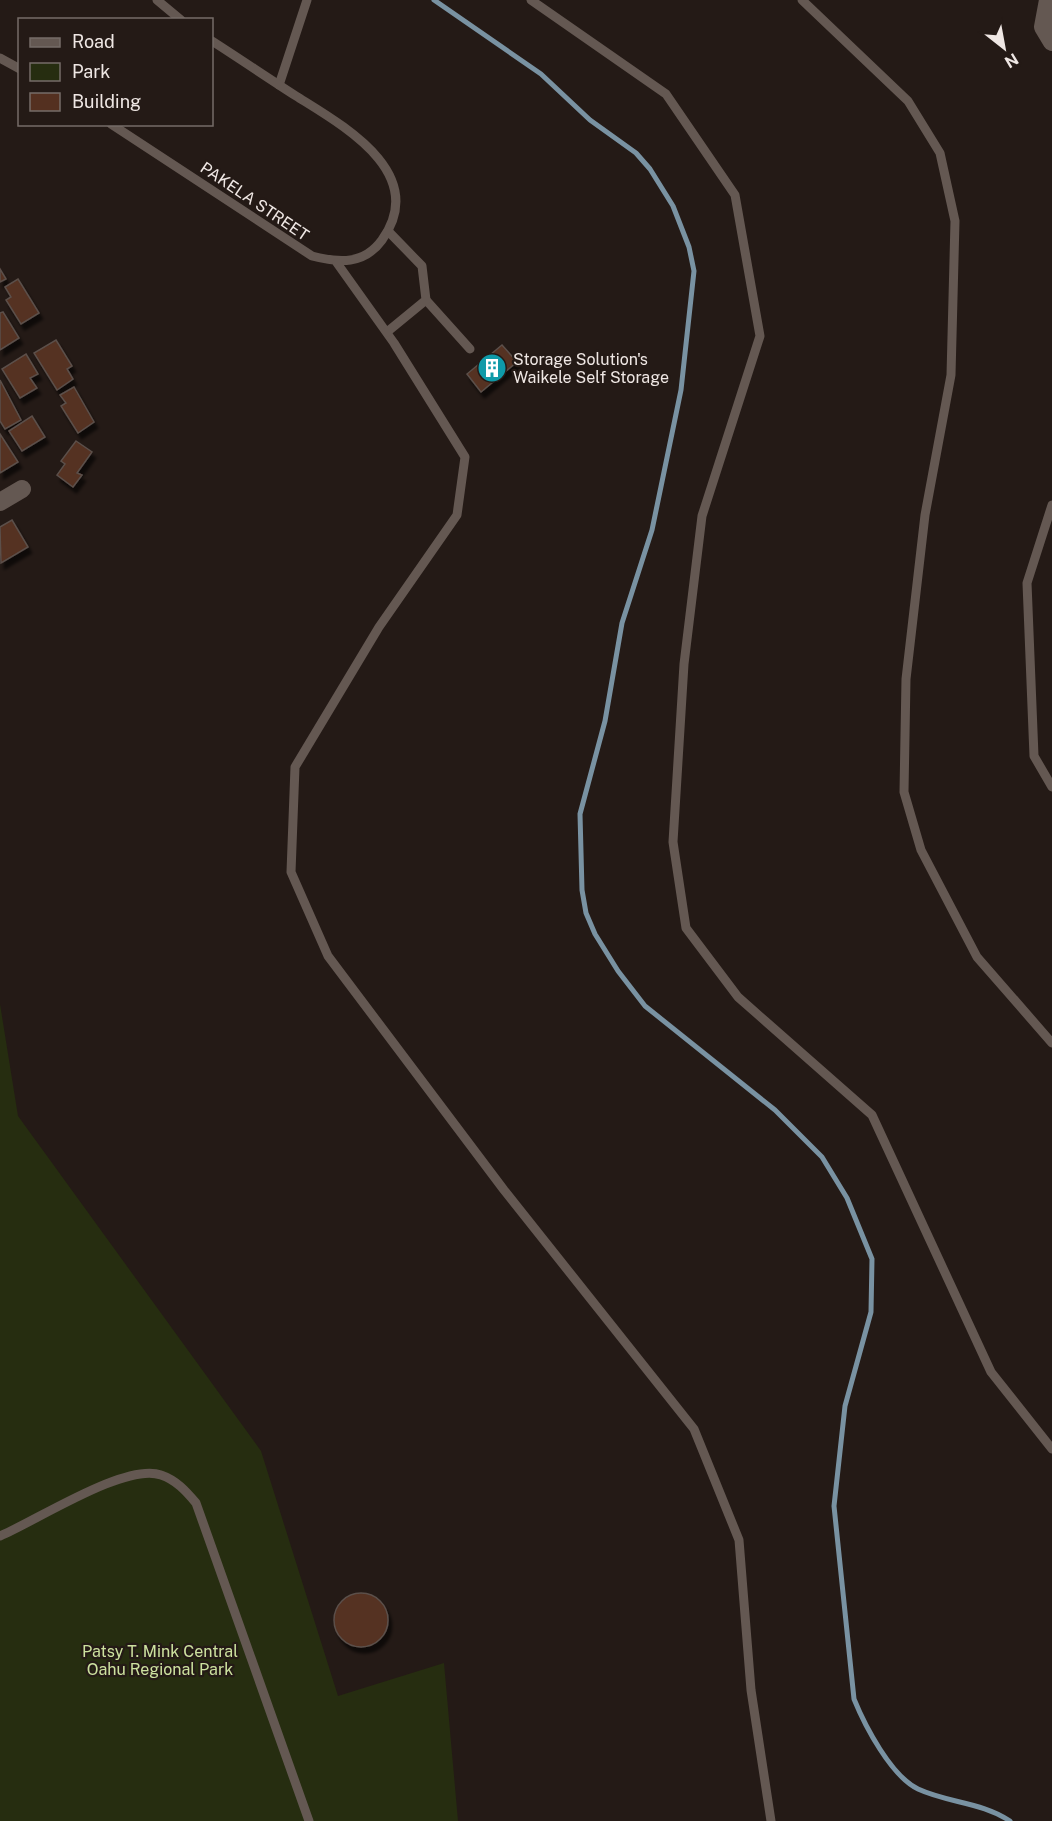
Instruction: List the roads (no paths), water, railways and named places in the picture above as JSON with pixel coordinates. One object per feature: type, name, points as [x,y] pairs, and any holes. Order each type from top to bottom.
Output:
[{"type":"street","points":[[1048,0],[1043,27],[1052,42]]},
{"type":"street","points":[[0,502],[22,489]]},
{"type":"lane","points":[[157,0],[179,18]]},
{"type":"lane","points":[[531,0],[666,94],[735,195],[758,324],[760,336],[702,516],[684,663],[673,842],[686,928],[738,997],[872,1115],[991,1372],[1052,1449]]},
{"type":"lane","points":[[802,0],[908,101],[940,153],[955,222],[951,375],[925,515],[906,679],[904,792],[921,850],[977,957],[1052,1043]]},
{"type":"lane","points":[[279,85],[306,3]]},
{"type":"lane","points":[[213,42],[347,128],[377,155],[389,173],[394,190],[394,211],[388,231],[369,252],[354,260],[337,263],[387,332],[465,457],[457,515],[379,627],[295,767],[291,872],[328,956],[504,1190],[694,1429],[739,1540],[751,1690],[771,1821]]},
{"type":"lane","points":[[0,58],[18,68]]},
{"type":"lane","name":"PAKELA STREET","points":[[114,126],[166,158],[293,246],[312,256],[337,263]]},
{"type":"lane","points":[[388,231],[422,267],[426,300],[471,349]]},
{"type":"lane","points":[[387,332],[426,300]]},
{"type":"lane","points":[[1052,505],[1027,583],[1034,756],[1052,787]]},
{"type":"lane","points":[[0,1536],[130,1473],[159,1474],[178,1484],[196,1503],[309,1821]]},
{"type":"waterway","points":[[434,0],[541,74],[590,120],[636,153],[650,169],[673,206],[689,247],[694,271],[681,390],[652,530],[622,623],[605,721],[580,814],[582,890],[586,913],[595,934],[618,971],[645,1006],[775,1110],[822,1157],[847,1198],[872,1259],[871,1312],[845,1406],[834,1506],[854,1699],[880,1749],[908,1783],[929,1794],[976,1806],[1010,1821]]},
{"type":"place","name":"Storage Solution's Waikele Self Storage","points":[[492,368]]},
{"type":"park label","name":"Patsy T. Mink Central Oahu Regional Park","points":[[160,1660]]}]
